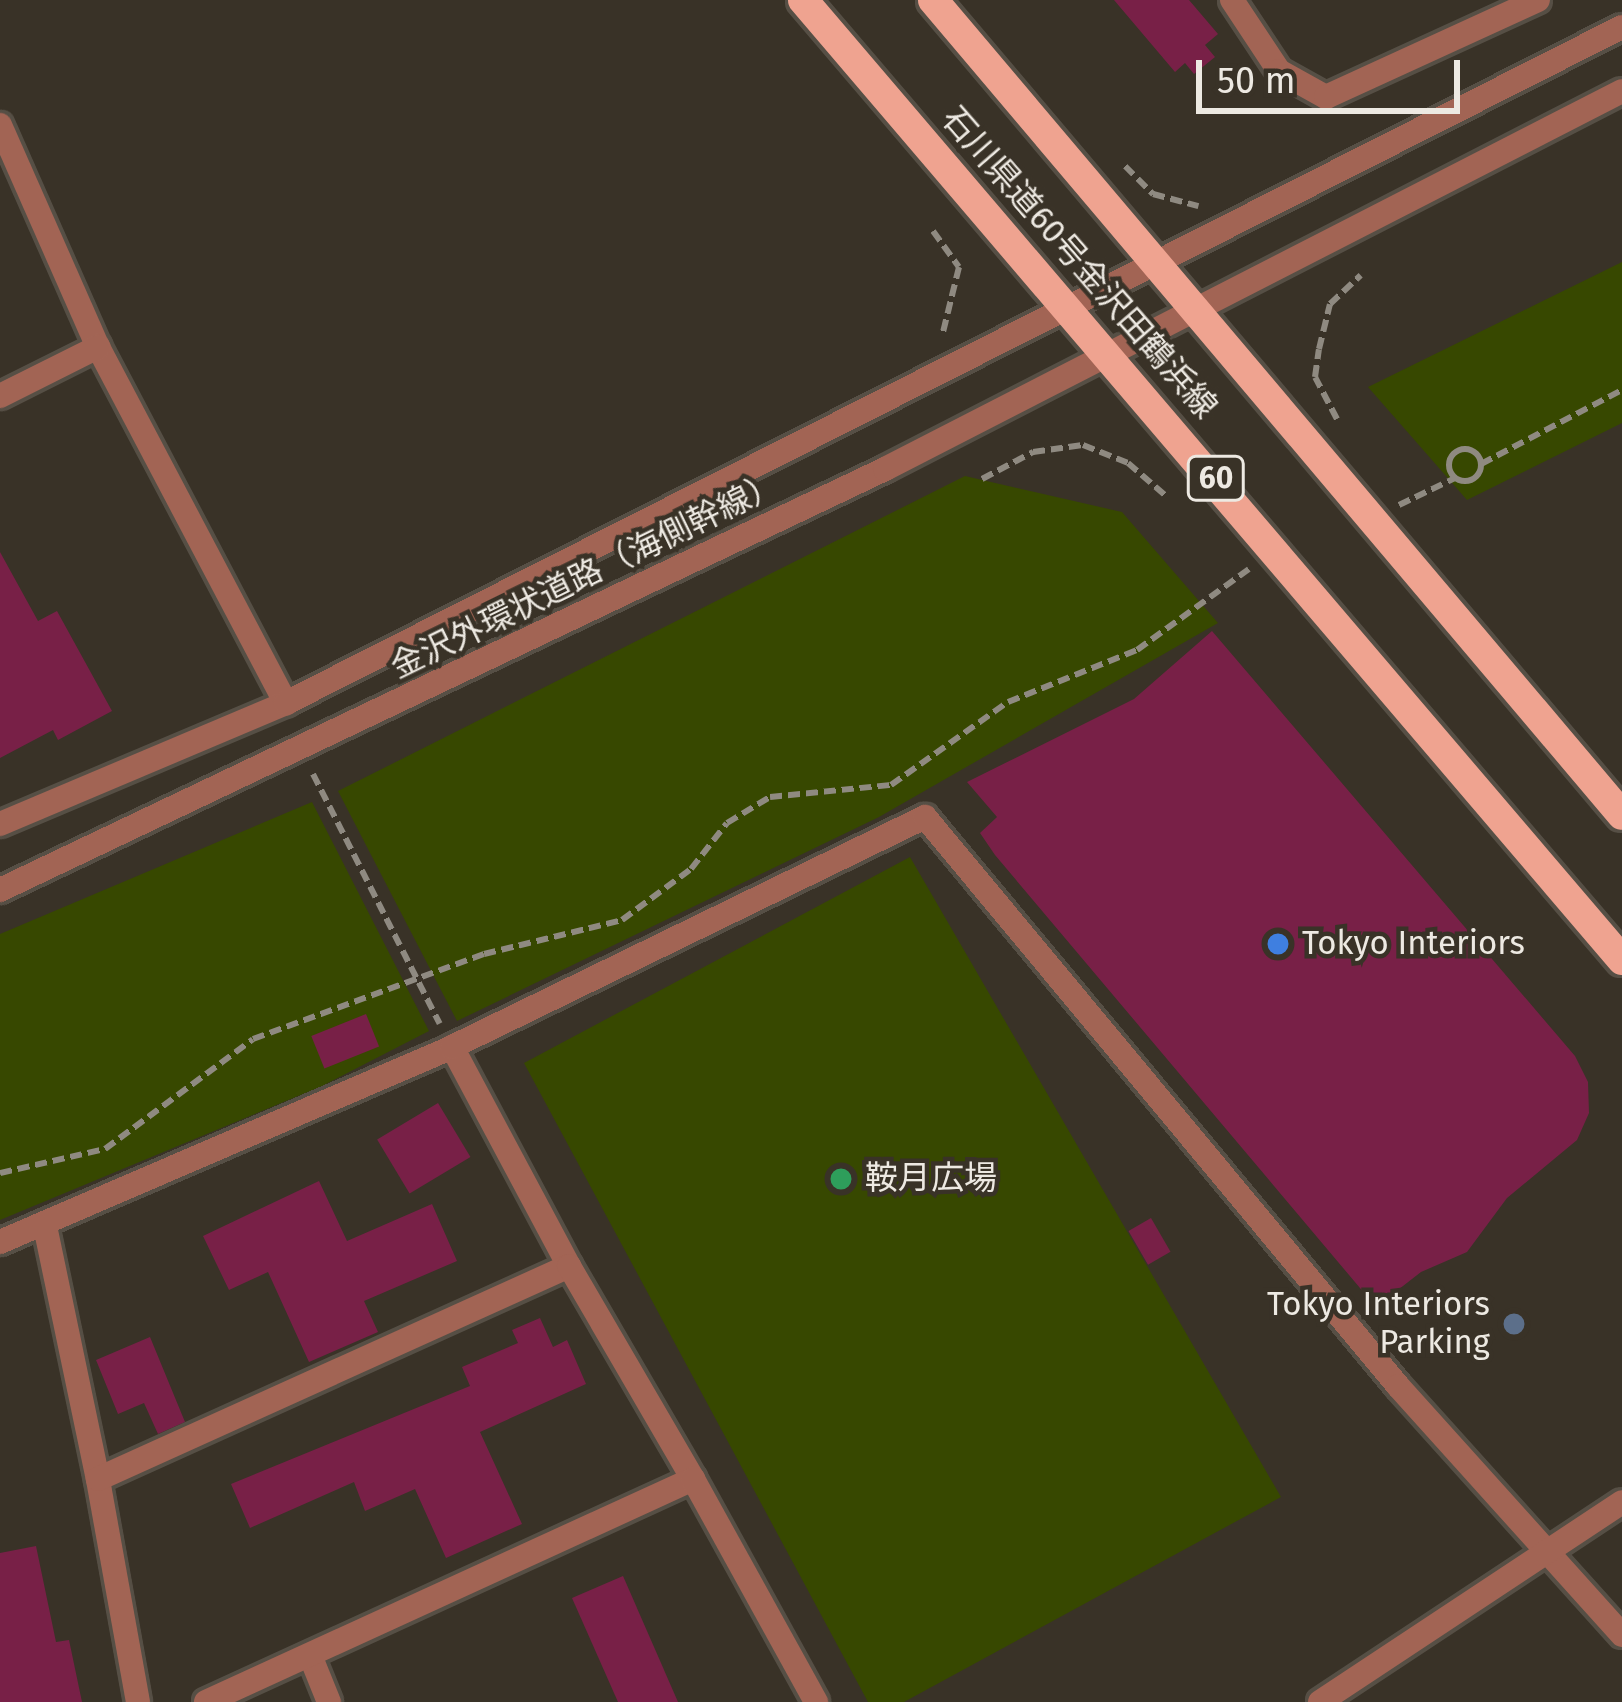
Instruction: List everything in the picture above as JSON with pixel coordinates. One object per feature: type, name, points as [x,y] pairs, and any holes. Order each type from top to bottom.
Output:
[{"type":"main road","name":"石川県道60号金沢田鶴浜線","points":[[803,0],[1074,309],[1622,960]]},
{"type":"main road","name":"石川県道60号金沢田鶴浜線","points":[[933,0],[1622,815]]},
{"type":"street","points":[[1232,0],[1279,71],[1326,97],[1485,12],[1538,0]]},
{"type":"street","name":"金沢外環状道路（海側幹線）","points":[[0,824],[286,703],[1074,309],[1622,28]]},
{"type":"street","name":"金沢外環状道路（海側幹線）","points":[[0,890],[1112,355],[1622,91]]},
{"type":"street","points":[[0,125],[98,347],[286,703]]},
{"type":"street","points":[[0,396],[98,347]]},
{"type":"street","points":[[0,1242],[452,1048],[925,818],[1545,1555],[1622,1635]]},
{"type":"street","points":[[452,1048],[810,1700]]},
{"type":"street","points":[[45,1226],[138,1702]]},
{"type":"street","points":[[98,1480],[569,1266]]},
{"type":"street","points":[[206,1702],[693,1480]]},
{"type":"street","points":[[1320,1702],[1622,1502]]},
{"type":"street","points":[[310,1655],[329,1702]]},
{"type":"path","points":[[1125,166],[1153,194],[1195,206],[1216,201]]},
{"type":"path","points":[[933,231],[959,267],[955,307],[935,351]]},
{"type":"path","points":[[1337,419],[1315,377],[1319,349],[1330,304],[1361,275]]},
{"type":"path","points":[[1372,519],[1455,478],[1470,481],[1481,464],[1622,390]]},
{"type":"path","points":[[982,479],[1033,452],[1083,445],[1128,464],[1166,496]]},
{"type":"path","points":[[1455,478],[1449,464],[1458,451],[1473,451],[1481,464]]},
{"type":"path","points":[[0,1173],[105,1149],[253,1039],[648,906],[727,823],[770,797],[891,784],[1008,702],[1137,650],[1276,549]]},
{"type":"path","points":[[301,749],[452,1048]]},
{"type":"green space","points":[[1622,262],[1622,423],[1467,500],[1368,387]]},
{"type":"green space","points":[[965,476],[1122,512],[1218,623],[879,817],[457,1021],[338,791]]},
{"type":"green space","points":[[312,802],[429,1031],[322,1086],[0,1220],[0,934]]},
{"type":"green space","name":"鞍月広場","points":[[910,857],[1281,1497],[904,1702],[868,1702],[524,1063]]},
{"type":"building","points":[[1114,0],[1189,0],[1218,34],[1205,45],[1215,57],[1194,74],[1185,63],[1175,72]]},
{"type":"building","points":[[0,552],[38,621],[57,611],[112,711],[58,740],[53,730],[0,758]]},
{"type":"building","name":"Tokyo Interiors","points":[[1212,631],[1575,1056],[1588,1082],[1589,1113],[1577,1140],[1507,1198],[1467,1252],[1421,1272],[1376,1307],[995,855],[980,833],[997,817],[967,782],[1134,699]]},
{"type":"building","points":[[366,1014],[379,1046],[324,1069],[311,1036]]},
{"type":"building","points":[[438,1103],[470,1157],[410,1194],[377,1140]]},
{"type":"building","points":[[319,1181],[347,1241],[432,1204],[457,1261],[364,1301],[378,1332],[309,1362],[268,1272],[229,1290],[203,1236]]},
{"type":"building","points":[[1151,1218],[1170,1252],[1148,1265],[1128,1231]]},
{"type":"building","points":[[540,1318],[553,1347],[567,1340],[586,1384],[480,1432],[522,1524],[446,1558],[415,1489],[365,1511],[354,1482],[250,1528],[231,1484],[470,1386],[462,1367],[518,1343],[512,1330]]},
{"type":"building","points":[[150,1337],[185,1422],[158,1434],[144,1403],[118,1414],[96,1360]]},
{"type":"building","points":[[36,1546],[56,1642],[69,1640],[82,1702],[0,1702],[0,1553]]},
{"type":"building","points":[[623,1576],[678,1702],[618,1702],[572,1598]]},
{"type":"place","name":"Tokyo Interiors","points":[[1278,944]]},
{"type":"place","name":"鞍月広場","points":[[841,1179]]},
{"type":"place","name":"Tokyo Interiors Parking","points":[[1514,1324]]}]
